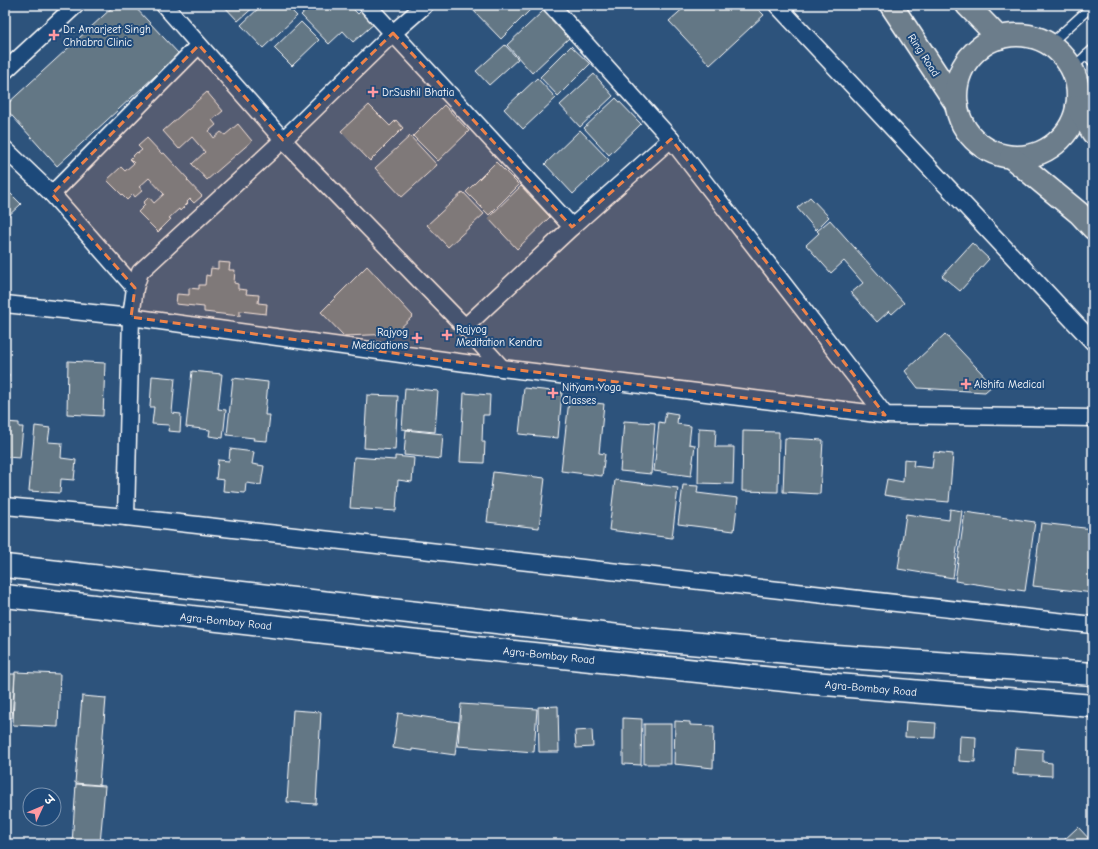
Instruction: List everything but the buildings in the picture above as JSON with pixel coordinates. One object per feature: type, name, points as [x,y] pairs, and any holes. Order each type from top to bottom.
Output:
[{"type":"highway","name":"Ring Road","points":[[891,5],[957,105]]},
{"type":"highway","points":[[967,5],[1000,38]]},
{"type":"highway","points":[[1017,35],[1034,38],[1050,45],[1062,55],[1079,62],[1076,81],[1078,94],[1077,106],[1073,121],[1065,134],[1054,145],[1041,152],[1026,157],[1011,157],[998,154],[986,148],[975,140],[967,130],[960,118],[957,105],[957,88],[962,71],[971,57],[984,45],[1000,38],[1017,35]]},
{"type":"highway","points":[[1077,106],[1093,133]]},
{"type":"highway","points":[[1011,157],[1079,212],[1093,228]]},
{"type":"main road","points":[[5,566],[646,639],[821,655],[1093,674]]},
{"type":"main road","name":"Agra-Bombay Road","points":[[5,596],[360,636],[789,680],[1093,706]]},
{"type":"street","points":[[5,71],[76,5]]},
{"type":"street","points":[[164,5],[283,140],[465,327],[502,368]]},
{"type":"street","points":[[367,5],[572,227]]},
{"type":"street","points":[[126,517],[130,317],[135,288],[140,272],[283,140],[393,33],[425,5]]},
{"type":"street","points":[[551,5],[671,139],[885,415]]},
{"type":"street","points":[[777,5],[1093,342]]},
{"type":"street","points":[[52,194],[199,45]]},
{"type":"street","points":[[465,327],[572,227],[671,139]]},
{"type":"street","points":[[5,149],[52,194],[135,288]]},
{"type":"street","points":[[5,304],[130,317],[502,368],[885,415],[1093,418]]},
{"type":"street","points":[[5,506],[126,517],[1093,625]]},
{"type":"lane","points":[[1050,45],[1093,5]]},
{"type":"lane","points":[[1079,62],[1093,49]]},
{"type":"lane","points":[[1079,62],[1093,62]]},
{"type":"highlighted area","points":[[393,33],[572,227],[671,139],[885,415],[502,368],[131,317],[135,288],[52,194],[199,45],[283,140]]},
{"type":"shaded area","points":[[1014,5],[1052,5],[1049,7],[1018,9]]},
{"type":"place","name":"Dr. Amarjeet Singh Chhabra Clinic","points":[[54,35]]},
{"type":"place","name":"Dr.Sushil Bhatia","points":[[373,92]]},
{"type":"place","name":"Rajyog Meditation Kendra","points":[[447,335]]},
{"type":"place","name":"Rajyog Medications","points":[[417,338]]},
{"type":"place","name":"Alshifa Medical","points":[[966,384]]},
{"type":"place","name":"Nityam Yoga Classes","points":[[553,393]]}]
